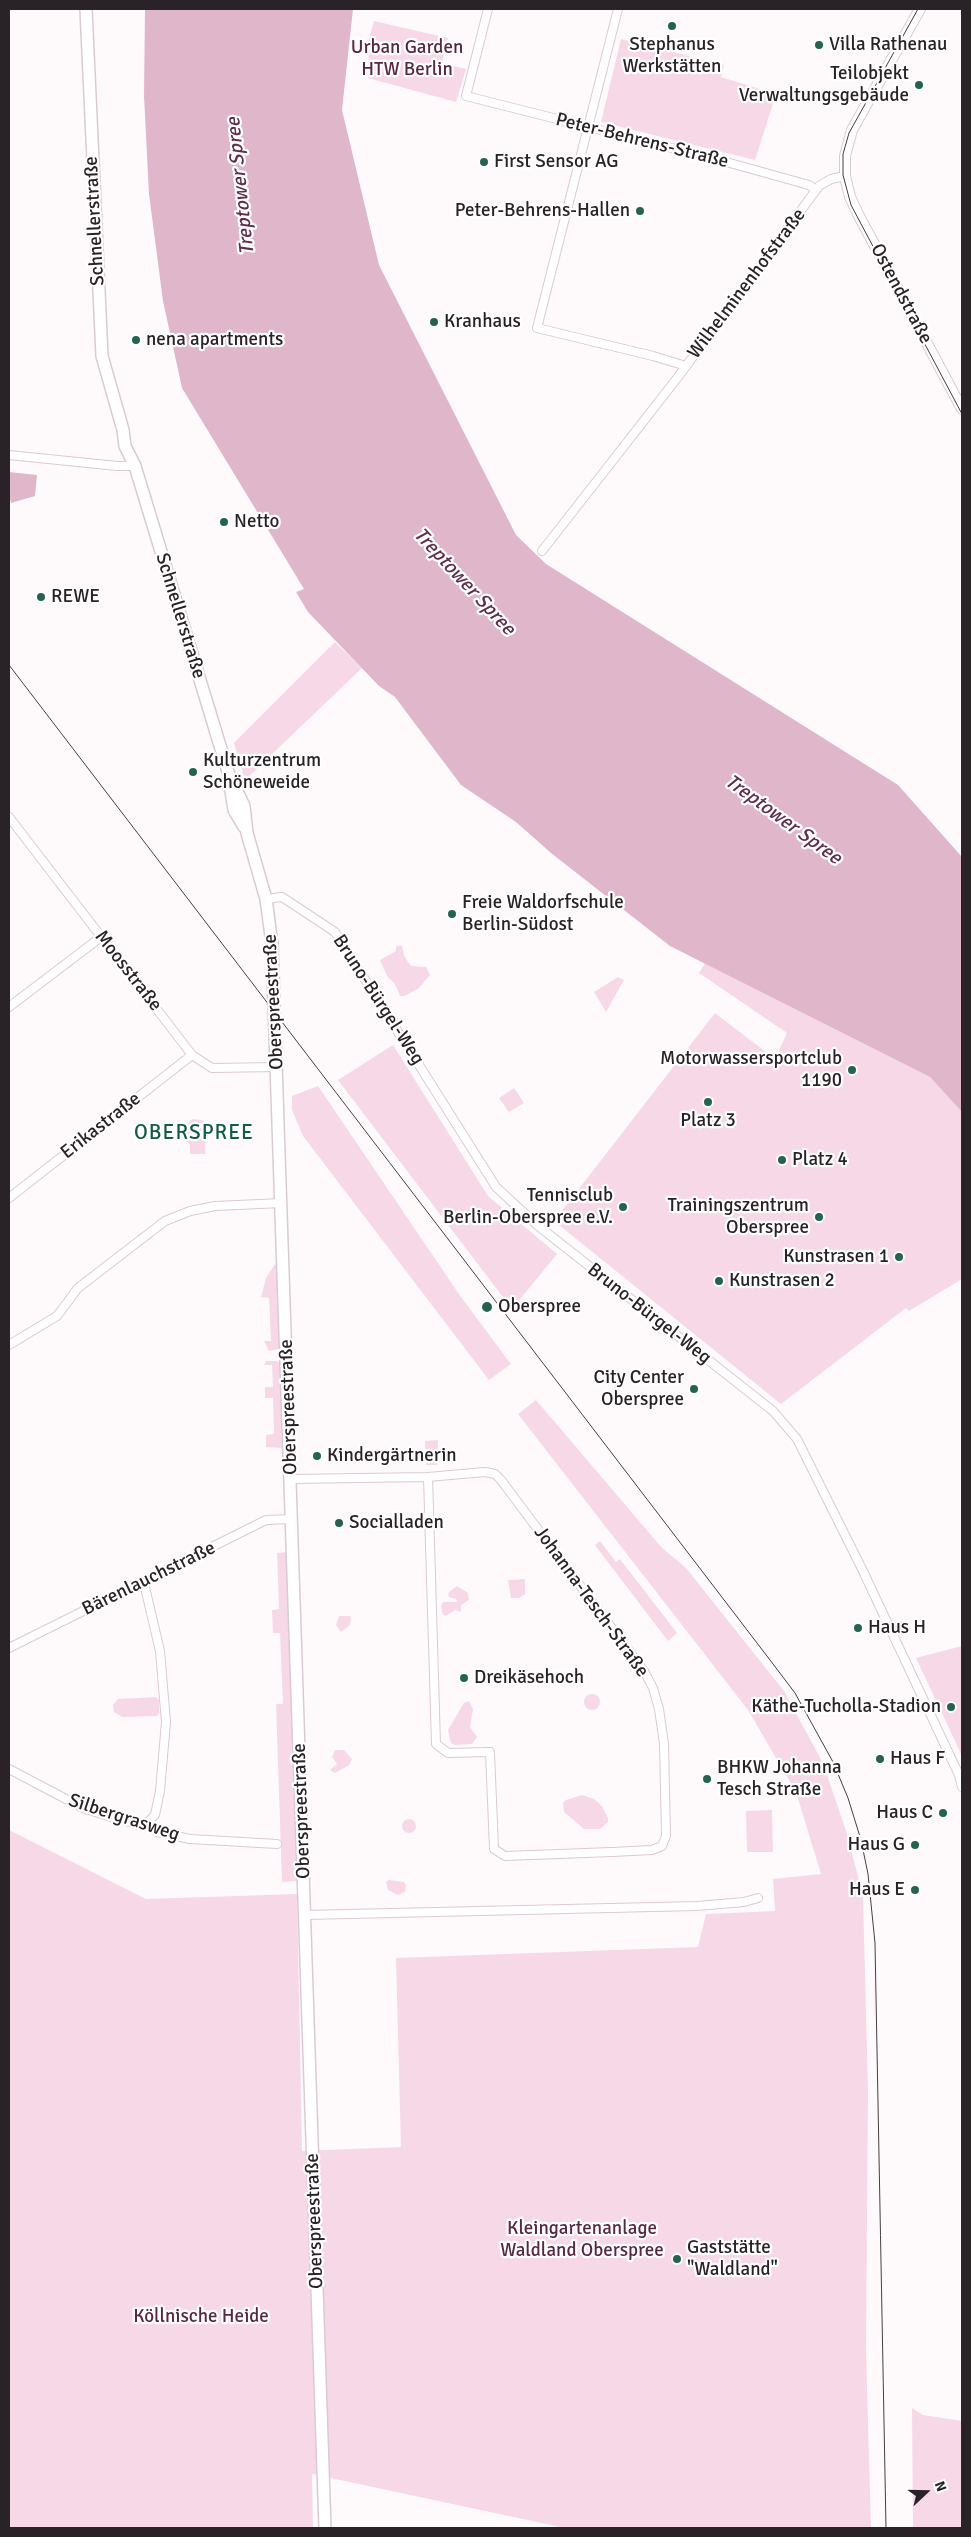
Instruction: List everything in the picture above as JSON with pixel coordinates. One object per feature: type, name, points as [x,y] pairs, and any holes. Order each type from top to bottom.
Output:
[{"type":"main road","name":"Schnellerstraße","points":[[86,9],[102,356],[123,430],[132,443],[134,462],[228,772],[234,810],[247,833],[266,899]]},
{"type":"main road","name":"Oberspreestraße","points":[[266,899],[272,944],[278,1067],[325,2528]]},
{"type":"street","name":"Peter-Behrens-Straße","points":[[488,9],[466,96],[809,185],[816,190]]},
{"type":"street","points":[[618,9],[537,328],[653,356],[686,366]]},
{"type":"street","points":[[845,176],[845,156],[852,130],[920,9]]},
{"type":"street","name":"Wilhelminenhofstraße","points":[[542,551],[686,366],[816,190],[825,181],[845,176]]},
{"type":"street","name":"Ostendstraße","points":[[845,176],[848,190],[860,216],[962,409]]},
{"type":"street","points":[[9,455],[117,466],[134,462]]},
{"type":"street","name":"Moosstraße","points":[[9,817],[192,1055],[212,1068],[278,1067]]},
{"type":"street","name":"Bruno-Bürgel-Weg","points":[[266,899],[282,897],[335,932],[496,1187],[536,1225],[773,1411],[797,1439],[862,1569],[955,1766],[962,1787]]},
{"type":"street","points":[[9,1007],[101,937]]},
{"type":"street","name":"Erikastraße","points":[[9,1198],[192,1055]]},
{"type":"street","points":[[9,1345],[57,1316],[78,1288],[165,1221],[190,1211],[215,1206],[282,1203]]},
{"type":"street","name":"Johanna-Tesch-Straße","points":[[291,1480],[428,1477],[486,1472],[495,1474],[644,1671],[653,1688],[659,1709],[664,1744],[666,1836],[662,1846],[652,1850],[505,1856],[494,1848],[490,1752],[448,1753],[436,1744],[428,1477]]},
{"type":"street","name":"Bärenlauchstraße","points":[[9,1648],[144,1583],[266,1520],[292,1519]]},
{"type":"street","points":[[144,1583],[160,1651],[166,1722],[160,1792],[155,1816],[147,1823]]},
{"type":"street","name":"Silbergrasweg","points":[[9,1769],[83,1808],[142,1825],[147,1823],[157,1832],[190,1839],[277,1844]]},
{"type":"street","points":[[305,1915],[697,1906],[744,1902],[758,1898]]},
{"type":"green space","name":"Urban Garden HTW Berlin","points":[[374,21],[448,38],[442,63],[466,69],[456,102],[368,78],[369,39]]},
{"type":"green space","points":[[621,39],[724,65],[721,77],[776,94],[755,160],[601,122]]},
{"type":"green space","points":[[335,642],[362,668],[245,780],[234,743]]},
{"type":"green space","points":[[396,946],[402,946],[404,956],[411,966],[426,967],[430,975],[419,988],[405,996],[400,996],[395,984],[387,976],[380,960],[396,951]]},
{"type":"green space","name":"Trainingszentrum Oberspree","points":[[705,963],[930,1077],[962,1112],[962,1279],[909,1311],[906,1308],[781,1404],[554,1221],[715,1013],[775,1059],[787,1033],[699,973]]},
{"type":"green space","points":[[618,977],[624,980],[606,1012],[594,992]]},
{"type":"green space","points":[[393,1045],[488,1196],[557,1254],[512,1309],[338,1080]]},
{"type":"green space","points":[[318,1086],[461,1297],[511,1364],[489,1380],[303,1136],[292,1110],[292,1096]]},
{"type":"green space","points":[[514,1088],[524,1103],[509,1112],[499,1098]]},
{"type":"green space","points":[[192,1119],[202,1120],[210,1129],[205,1145],[205,1154],[190,1154],[190,1145],[184,1139],[184,1127]]},
{"type":"green space","points":[[275,1264],[280,1267],[281,1345],[278,1349],[269,1351],[264,1341],[271,1341],[269,1298],[261,1297],[266,1278]]},
{"type":"green space","points":[[266,1361],[277,1361],[281,1364],[282,1448],[266,1447],[266,1435],[274,1434],[273,1398],[265,1398],[265,1387],[273,1387],[272,1365],[264,1365]]},
{"type":"green space","name":"Köllnische Heide","points":[[536,1400],[662,1548],[686,1568],[784,1691],[823,1763],[847,1834],[863,1896],[868,2091],[866,2351],[871,2528],[565,2528],[312,2474],[313,2528],[9,2528],[9,1830],[146,1899],[297,1894],[302,2151],[401,2147],[396,1958],[698,1947],[706,1914],[775,1911],[773,1879],[821,1874],[796,1792],[748,1710],[518,1414]]},
{"type":"green space","points":[[438,1440],[437,1465],[426,1465],[425,1441]]},
{"type":"green space","points":[[600,1541],[616,1562],[620,1559],[677,1633],[668,1641],[595,1545]]},
{"type":"green space","points":[[287,1552],[297,1881],[282,1882],[276,1704],[283,1704],[280,1633],[273,1633],[272,1610],[279,1609],[277,1553]]},
{"type":"green space","points":[[525,1579],[525,1594],[519,1598],[511,1598],[508,1580]]},
{"type":"green space","points":[[457,1586],[468,1593],[469,1600],[461,1605],[461,1612],[455,1610],[446,1616],[443,1615],[441,1606],[443,1602],[457,1602],[456,1599],[449,1597],[448,1593]]},
{"type":"green space","points":[[339,1616],[350,1616],[351,1618],[350,1625],[341,1632],[336,1625]]},
{"type":"green space","name":"Käthe-Tucholla-Stadion","points":[[962,1646],[962,1756],[916,1658]]},
{"type":"green space","points":[[592,1694],[598,1696],[600,1702],[598,1708],[592,1710],[586,1708],[584,1702],[586,1696]]},
{"type":"green space","points":[[156,1697],[159,1700],[159,1713],[157,1716],[122,1717],[114,1712],[113,1705],[118,1699]]},
{"type":"green space","points":[[469,1701],[473,1709],[470,1727],[477,1737],[472,1744],[455,1745],[451,1743],[448,1730],[464,1703]]},
{"type":"green space","points":[[335,1750],[344,1750],[352,1759],[349,1765],[335,1773],[330,1770],[337,1764],[332,1757]]},
{"type":"green space","points":[[582,1795],[594,1799],[602,1806],[608,1822],[600,1829],[584,1829],[564,1812],[563,1803],[566,1800]]},
{"type":"green space","points":[[772,1810],[773,1852],[747,1852],[746,1811]]},
{"type":"green space","points":[[406,1819],[412,1819],[416,1826],[412,1833],[406,1833],[402,1829],[402,1823]]},
{"type":"green space","points":[[389,1880],[404,1882],[406,1886],[405,1892],[398,1895],[388,1890],[386,1882]]},
{"type":"green space","points":[[912,2408],[923,2415],[962,2421],[962,2528],[913,2528]]},
{"type":"water","name":"Treptower Spree","points":[[145,9],[353,9],[342,110],[379,265],[516,535],[546,564],[898,785],[962,857],[962,1112],[930,1077],[670,946],[551,853],[516,822],[461,785],[395,697],[379,686],[308,612],[296,592],[304,589],[182,388],[163,301],[149,194],[144,96]]},
{"type":"water","points":[[9,472],[37,475],[35,496],[11,503]]},
{"type":"tram line","points":[[918,9],[849,133],[843,154],[843,175],[851,205],[962,414]]},
{"type":"tram line","points":[[9,665],[795,1693],[833,1762],[848,1798],[861,1840],[868,1874],[875,1943],[886,2528]]},
{"type":"place","name":"Stephanus Werkstätten","points":[[672,26]]},
{"type":"place","name":"Villa Rathenau","points":[[819,45]]},
{"type":"place","name":"Teilobjekt Verwaltungsgebäude","points":[[919,85]]},
{"type":"place","name":"First Sensor AG","points":[[484,162]]},
{"type":"place","name":"Peter-Behrens-Hallen","points":[[640,211]]},
{"type":"place","name":"Kranhaus","points":[[434,322]]},
{"type":"place","name":"nena apartments","points":[[136,340]]},
{"type":"place","name":"Netto","points":[[224,522]]},
{"type":"place","name":"REWE","points":[[41,597]]},
{"type":"place","name":"Kulturzentrum Schöneweide","points":[[193,772]]},
{"type":"place","name":"Freie Waldorfschule Berlin-Südost","points":[[452,914]]},
{"type":"place","name":"Motorwassersportclub 1190","points":[[852,1070]]},
{"type":"place","name":"Platz 3","points":[[708,1102]]},
{"type":"place","name":"Platz 4","points":[[782,1160]]},
{"type":"place","name":"Tennisclub Berlin-Oberspree e.V.","points":[[623,1207]]},
{"type":"place","name":"Trainingszentrum Oberspree","points":[[819,1217]]},
{"type":"place","name":"Kunstrasen 1","points":[[899,1257]]},
{"type":"place","name":"Kunstrasen 2","points":[[719,1281]]},
{"type":"place","name":"Oberspree","points":[[487,1307]]},
{"type":"place","name":"City Center Oberspree","points":[[694,1389]]},
{"type":"place","name":"Kindergärtnerin","points":[[317,1456]]},
{"type":"place","name":"Socialladen","points":[[339,1523]]},
{"type":"place","name":"Haus H","points":[[858,1628]]},
{"type":"place","name":"Dreikäsehoch","points":[[464,1678]]},
{"type":"place","name":"Käthe-Tucholla-Stadion","points":[[951,1707]]},
{"type":"place","name":"Haus F","points":[[880,1759]]},
{"type":"place","name":"BHKW Johanna Tesch Straße","points":[[707,1779]]},
{"type":"place","name":"Haus C","points":[[943,1813]]},
{"type":"place","name":"Haus G","points":[[915,1845]]},
{"type":"place","name":"Haus E","points":[[915,1890]]},
{"type":"place","name":"Gaststätte \"Waldland\"","points":[[677,2259]]},
{"type":"district","name":"OBERSPREE","points":[[194,1133]]},
{"type":"park label","name":"Kleingartenanlage Waldland Oberspree","points":[[582,2240]]}]
